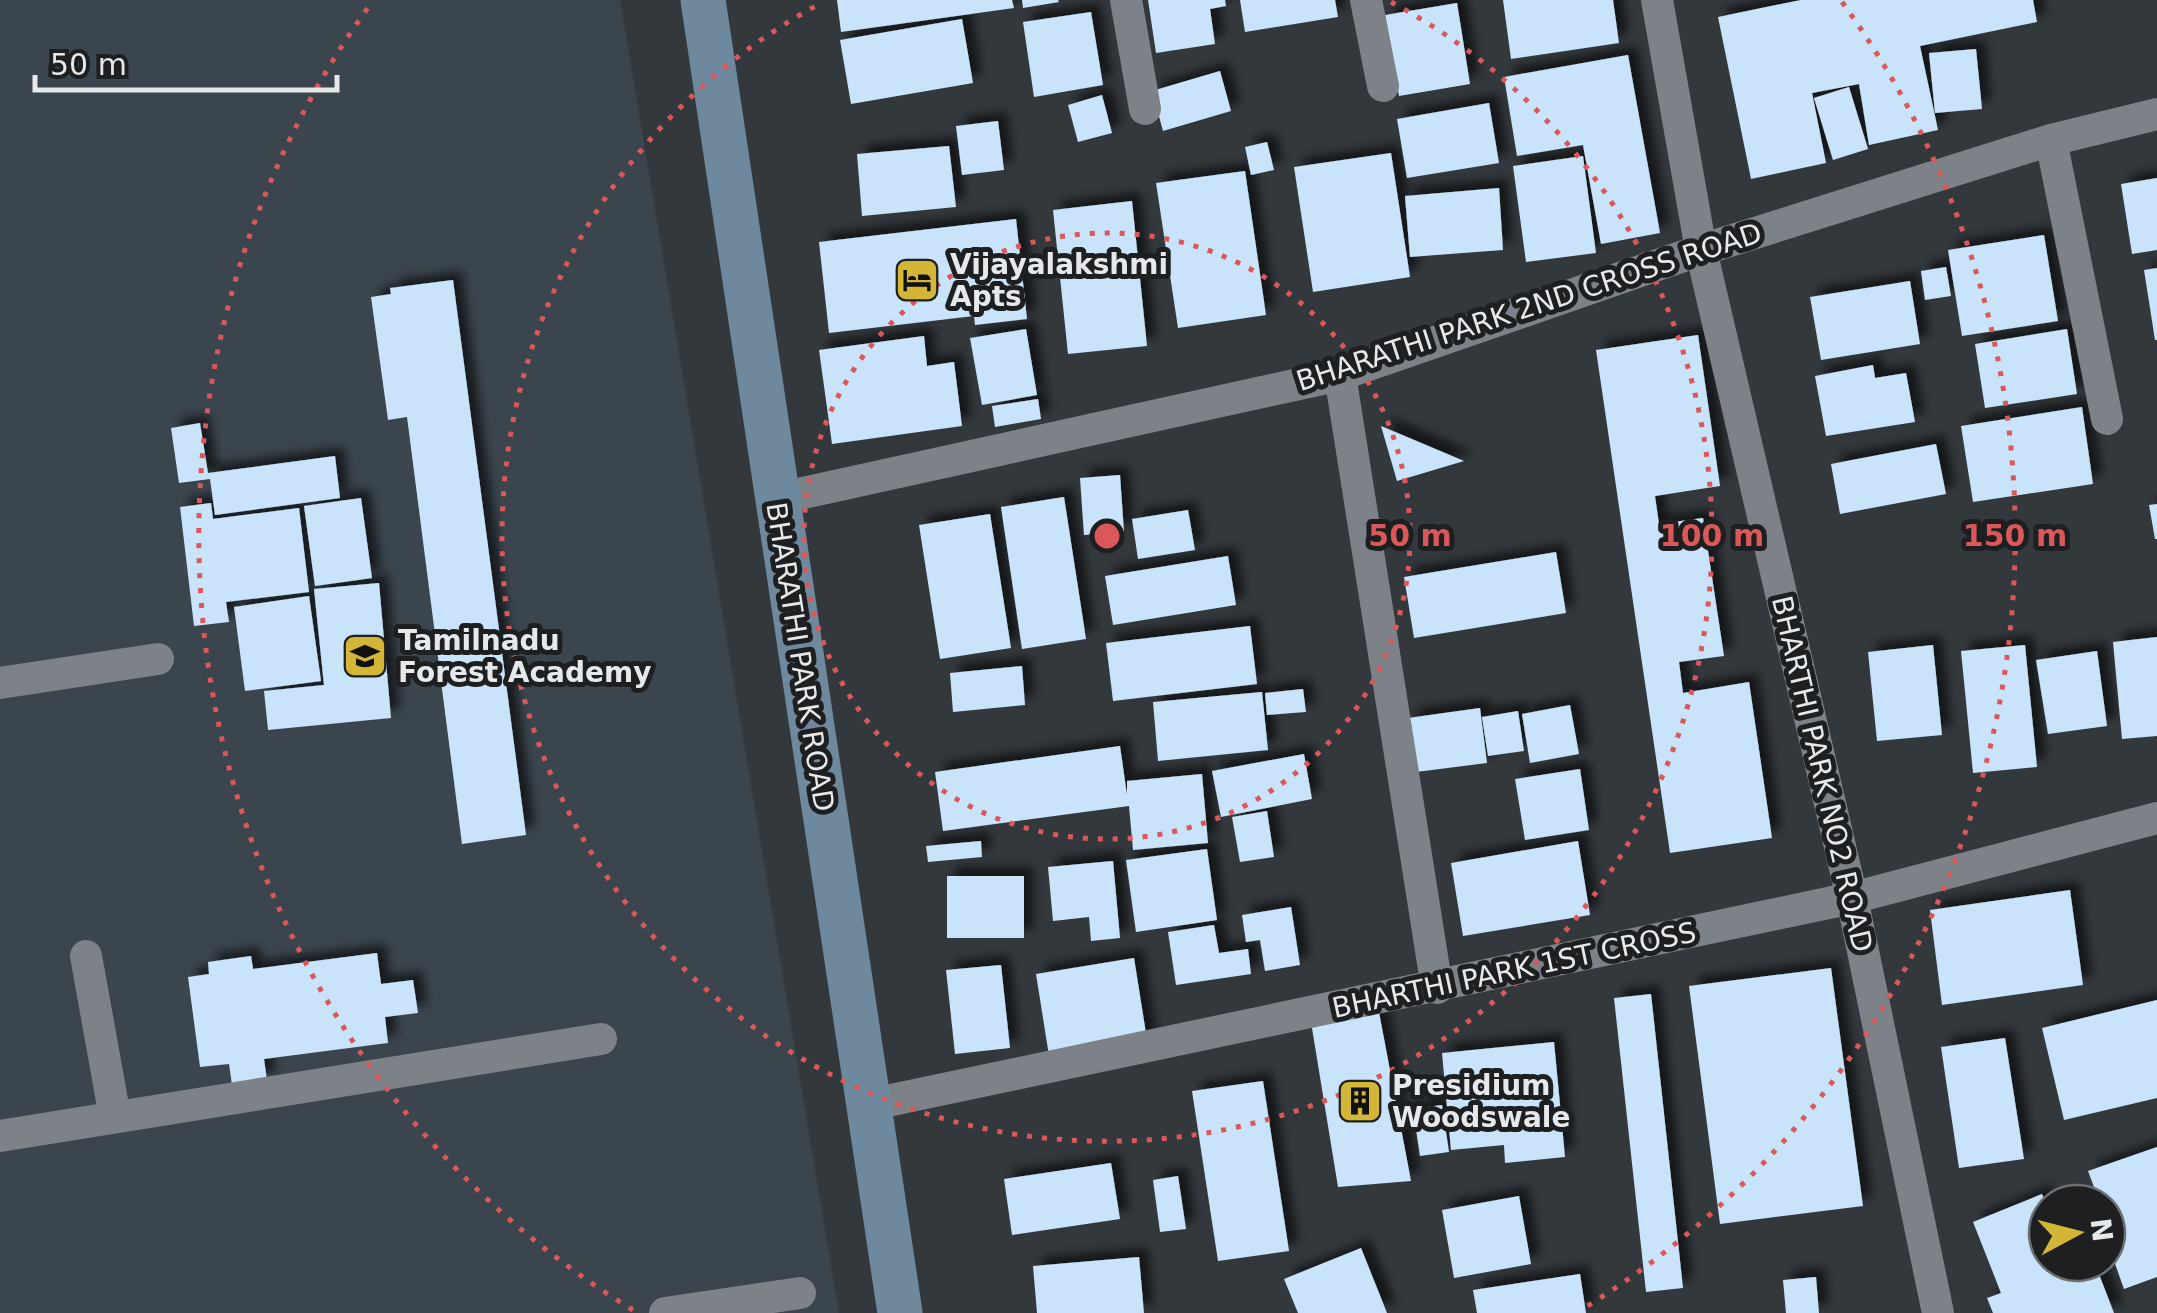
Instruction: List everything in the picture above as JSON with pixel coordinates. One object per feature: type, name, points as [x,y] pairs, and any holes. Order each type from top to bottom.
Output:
[{"type":"main road","name":"BHARATHI PARK ROAD","points":[[704,0],[900,1313]]},
{"type":"street","points":[[1126,0],[1145,109]]},
{"type":"street","points":[[1366,0],[1383,86]]},
{"type":"street","name":"BHARTHI PARK NO2 ROAD","points":[[1657,0],[1702,250],[1852,898],[1938,1313]]},
{"type":"street","name":"BHARATHI PARK 2ND CROSS ROAD","points":[[776,499],[1340,375],[1702,250],[2051,140],[2157,114]]},
{"type":"street","points":[[2051,140],[2107,418]]},
{"type":"street","points":[[1340,375],[1437,988]]},
{"type":"street","points":[[0,682],[158,658]]},
{"type":"street","name":"BHARTHI PARK 1ST CROSS","points":[[868,1104],[1437,988],[1852,898],[2157,818]]},
{"type":"street","points":[[86,956],[115,1117]]},
{"type":"street","points":[[0,1136],[601,1039]]},
{"type":"street","points":[[665,1313],[800,1293]]},
{"type":"shaded area","name":"Tamilnadu Forest Academy","points":[[0,0],[620,0],[839,1313],[0,1313]]},
{"type":"building","points":[[837,0],[1012,0],[1014,8],[841,32]]},
{"type":"building","points":[[1022,0],[1058,0],[1059,2],[1023,8]]},
{"type":"building","points":[[1148,0],[1225,0],[1226,6],[1210,9],[1215,44],[1156,53]]},
{"type":"building","points":[[1240,0],[1335,0],[1338,17],[1245,32]]},
{"type":"building","points":[[1503,0],[1613,0],[1619,43],[1511,59]]},
{"type":"building","points":[[1801,0],[2033,0],[2037,22],[1920,46],[1938,130],[1869,145],[1859,84],[1812,93],[1826,163],[1751,179],[1718,17]]},
{"type":"building","points":[[1457,3],[1470,84],[1399,96],[1385,15]]},
{"type":"building","points":[[1091,12],[1103,85],[1034,97],[1023,22]]},
{"type":"building","points":[[962,19],[973,83],[851,104],[840,40]]},
{"type":"building","points":[[1976,49],[1982,109],[1935,113],[1929,53]]},
{"type":"building","points":[[1628,55],[1660,233],[1601,244],[1583,145],[1517,156],[1504,77]]},
{"type":"building","points":[[1220,71],[1231,111],[1163,131],[1152,91]]},
{"type":"building","points":[[1849,87],[1868,149],[1833,160],[1814,98]]},
{"type":"building","points":[[1102,95],[1112,133],[1078,142],[1068,105]]},
{"type":"building","points":[[1489,103],[1499,163],[1407,178],[1397,119]]},
{"type":"building","points":[[998,121],[1004,170],[962,175],[956,126]]},
{"type":"building","points":[[1267,142],[1274,170],[1251,175],[1245,147]]},
{"type":"building","points":[[949,146],[956,207],[862,216],[857,154]]},
{"type":"building","points":[[1391,153],[1410,277],[1313,292],[1294,167]]},
{"type":"building","points":[[1583,156],[1596,253],[1526,262],[1513,166]]},
{"type":"building","points":[[1245,171],[1266,315],[1178,328],[1156,183]]},
{"type":"building","points":[[2157,178],[2157,250],[2132,254],[2121,184]]},
{"type":"building","points":[[1499,188],[1503,250],[1410,257],[1405,196]]},
{"type":"building","points":[[1132,201],[1147,346],[1068,354],[1053,210]]},
{"type":"building","points":[[1016,219],[1027,319],[975,325],[974,316],[829,333],[819,242]]},
{"type":"building","points":[[2044,235],[2058,321],[1962,336],[1948,250]]},
{"type":"building","points":[[1946,267],[1951,296],[1925,300],[1921,271]]},
{"type":"building","points":[[2157,268],[2157,340],[2155,340],[2144,270]]},
{"type":"building","points":[[453,280],[526,835],[462,844],[407,417],[388,420],[371,297],[391,294],[390,288]]},
{"type":"building","points":[[1910,281],[1920,344],[1821,360],[1810,297]]},
{"type":"building","points":[[1026,329],[1037,395],[982,405],[970,338]]},
{"type":"building","points":[[2067,329],[2077,394],[1985,408],[1975,344]]},
{"type":"building","points":[[1698,335],[1720,486],[1655,496],[1659,524],[1703,518],[1724,656],[1679,662],[1683,693],[1749,682],[1772,838],[1670,853],[1596,350]]},
{"type":"building","points":[[924,336],[927,366],[954,362],[962,426],[832,444],[819,350]]},
{"type":"building","points":[[1873,365],[1875,378],[1906,373],[1915,422],[1826,436],[1815,376]]},
{"type":"building","points":[[1038,399],[1041,419],[995,427],[992,406]]},
{"type":"building","points":[[2082,407],[2093,484],[1973,502],[1961,426]]},
{"type":"building","points":[[200,423],[208,473],[335,456],[340,498],[215,515],[210,479],[179,483],[171,428]]},
{"type":"building","points":[[1381,426],[1464,461],[1397,481]]},
{"type":"building","points":[[1936,444],[1946,494],[1840,514],[1831,464]]},
{"type":"building","points":[[1120,475],[1124,532],[1084,535],[1080,478]]},
{"type":"building","points":[[1064,497],[1086,639],[1022,649],[1001,507]]},
{"type":"building","points":[[361,498],[372,578],[315,586],[304,506]]},
{"type":"building","points":[[211,503],[213,519],[299,508],[309,592],[226,602],[229,622],[194,626],[180,507]]},
{"type":"building","points":[[2157,504],[2157,539],[2155,539],[2149,505]]},
{"type":"building","points":[[1188,510],[1195,550],[1138,559],[1132,519]]},
{"type":"building","points":[[990,514],[1011,648],[940,659],[919,525]]},
{"type":"building","points":[[1556,552],[1566,613],[1414,638],[1404,577]]},
{"type":"building","points":[[1228,556],[1236,605],[1113,625],[1105,576]]},
{"type":"building","points":[[379,583],[391,718],[268,730],[264,691],[324,685],[314,589]]},
{"type":"building","points":[[309,596],[321,681],[245,691],[234,607]]},
{"type":"building","points":[[1250,626],[1257,684],[1113,701],[1106,643]]},
{"type":"building","points":[[2157,637],[2157,736],[2122,739],[2113,642]]},
{"type":"building","points":[[1933,645],[1942,735],[1877,741],[1868,652]]},
{"type":"building","points":[[2025,645],[2037,767],[1973,773],[1961,651]]},
{"type":"building","points":[[2097,651],[2107,726],[2048,734],[2036,660]]},
{"type":"building","points":[[1022,666],[1025,705],[953,712],[950,673]]},
{"type":"building","points":[[1303,689],[1306,712],[1267,715],[1265,693]]},
{"type":"building","points":[[1262,692],[1268,750],[1158,761],[1153,702]]},
{"type":"building","points":[[1570,705],[1579,754],[1530,763],[1522,714]]},
{"type":"building","points":[[1480,708],[1487,763],[1416,772],[1408,718]]},
{"type":"building","points":[[1518,711],[1524,751],[1488,756],[1482,717]]},
{"type":"building","points":[[1120,746],[1127,795],[1127,781],[1202,774],[1208,843],[1133,850],[1129,806],[943,831],[935,772]]},
{"type":"building","points":[[1304,754],[1312,799],[1221,817],[1212,771]]},
{"type":"building","points":[[1580,769],[1589,830],[1525,840],[1515,779]]},
{"type":"building","points":[[1267,811],[1274,857],[1240,862],[1232,817]]},
{"type":"building","points":[[981,841],[982,857],[928,862],[926,846]]},
{"type":"building","points":[[1578,841],[1590,915],[1463,936],[1451,863]]},
{"type":"building","points":[[1207,849],[1217,920],[1136,932],[1126,860]]},
{"type":"building","points":[[1113,861],[1120,938],[1091,941],[1089,917],[1053,921],[1048,867]]},
{"type":"building","points":[[947,876],[1024,876],[1024,938],[947,938]]},
{"type":"building","points":[[2070,890],[2083,985],[1942,1005],[1930,910]]},
{"type":"building","points":[[1291,907],[1300,965],[1265,971],[1260,940],[1246,942],[1242,915]]},
{"type":"building","points":[[1214,925],[1219,953],[1248,949],[1251,974],[1176,985],[1168,932]]},
{"type":"building","points":[[377,953],[381,984],[413,980],[418,1013],[385,1017],[388,1043],[264,1059],[267,1080],[232,1085],[229,1064],[200,1067],[188,977],[209,974],[208,962],[251,956],[253,969]]},
{"type":"building","points":[[1134,958],[1148,1046],[1050,1062],[1036,974]]},
{"type":"building","points":[[1001,965],[1010,1048],[955,1054],[946,970]]},
{"type":"building","points":[[1831,968],[1863,1206],[1720,1224],[1689,986]]},
{"type":"building","points":[[1651,994],[1683,1288],[1646,1292],[1614,998]]},
{"type":"building","points":[[2157,1000],[2157,1098],[2064,1120],[2042,1028]]},
{"type":"building","name":"Presidium Woodswale","points":[[1378,1007],[1411,1181],[1338,1187],[1311,1022]]},
{"type":"building","points":[[2005,1038],[2024,1159],[1959,1168],[1941,1047]]},
{"type":"building","points":[[1554,1042],[1565,1157],[1505,1163],[1504,1145],[1451,1150],[1442,1053]]},
{"type":"building","points":[[1263,1081],[1289,1251],[1218,1261],[1192,1091]]},
{"type":"building","points":[[1442,1105],[1449,1152],[1420,1156],[1413,1109]]},
{"type":"building","points":[[2157,1147],[2157,1277],[2124,1289],[2127,1183],[2092,1183],[2088,1171]]},
{"type":"building","points":[[1111,1163],[1120,1219],[1012,1235],[1004,1179]]},
{"type":"building","points":[[1178,1176],[1186,1229],[1160,1232],[1153,1180]]},
{"type":"building","points":[[1519,1196],[1531,1264],[1454,1278],[1442,1210]]},
{"type":"building","points":[[2027,1200],[2027,1283],[2102,1283],[2114,1313],[1993,1313],[1987,1298],[2001,1293],[1973,1222]]},
{"type":"building","points":[[1361,1248],[1387,1313],[1298,1313],[1284,1279]]},
{"type":"building","points":[[1139,1257],[1144,1313],[1037,1313],[1033,1266]]},
{"type":"building","points":[[1580,1274],[1586,1313],[1477,1313],[1473,1290]]},
{"type":"building","points":[[1816,1277],[1819,1313],[1786,1313],[1783,1280]]},
{"type":"place","name":"Vijayalakshmi Apts","points":[[917,280]]},
{"type":"place","name":"Tamilnadu Forest Academy","points":[[365,656]]},
{"type":"place","name":"Presidium Woodswale","points":[[1360,1101]]}]
